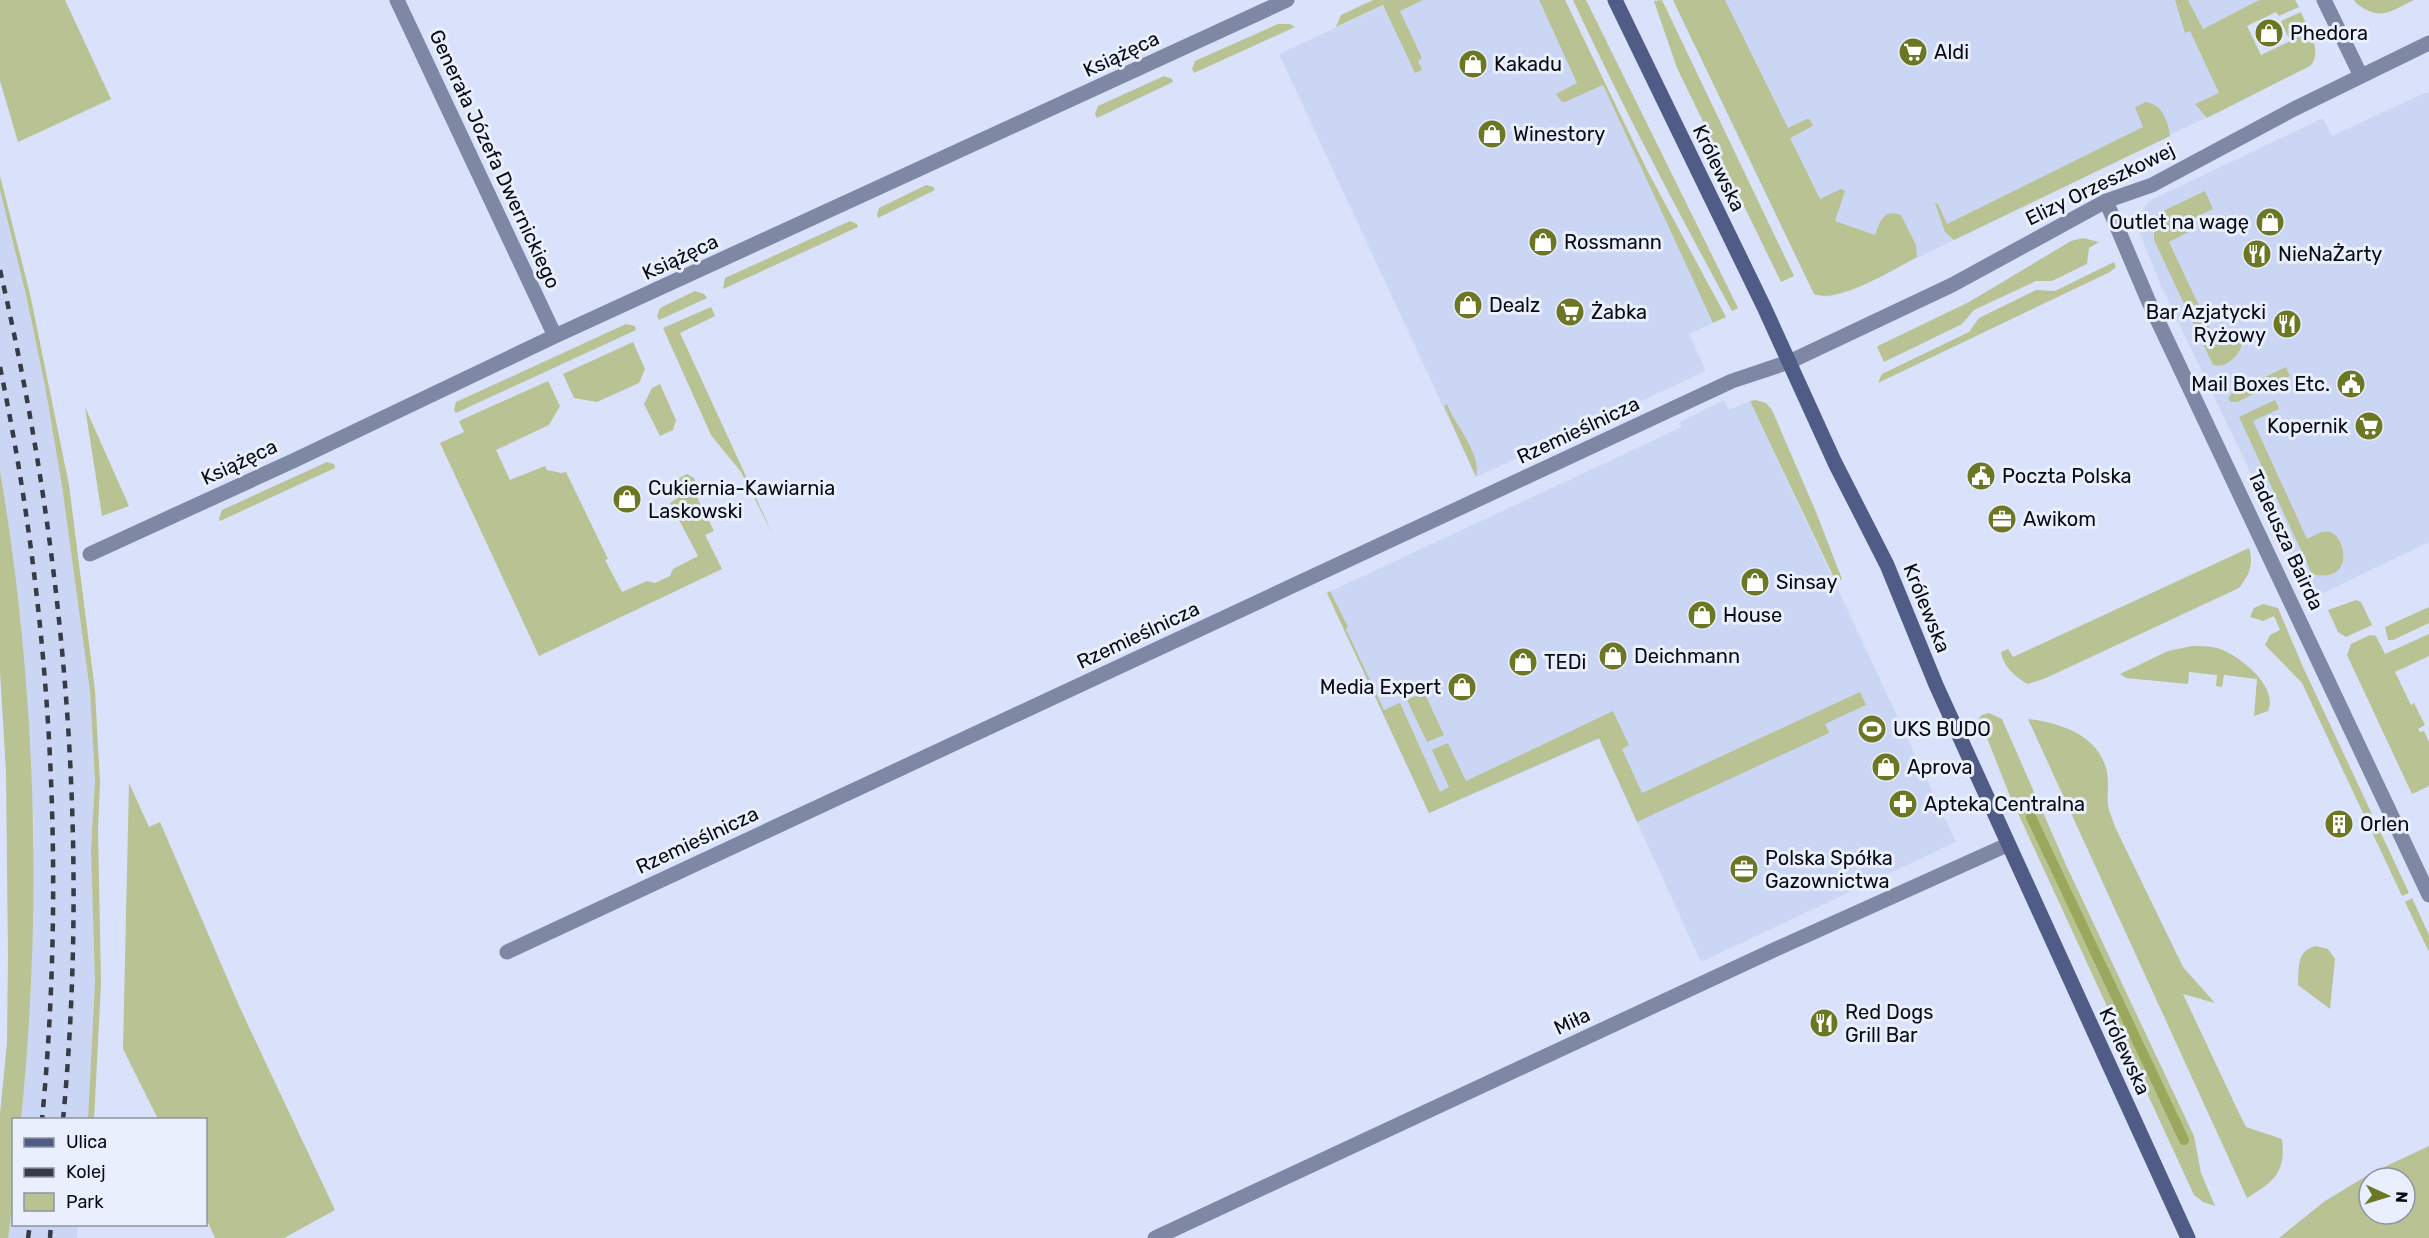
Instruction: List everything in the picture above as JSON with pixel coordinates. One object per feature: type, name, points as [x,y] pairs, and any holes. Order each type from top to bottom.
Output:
[{"type":"main road","name":"Królewska","points":[[1615,0],[1835,463],[1887,565],[1936,685],[2007,845],[2188,1238]]},
{"type":"street","name":"Generała Józefa Dwernickiego","points":[[397,0],[555,336]]},
{"type":"street","name":"Książęca","points":[[90,554],[295,460],[555,336],[1287,0]]},
{"type":"street","points":[[2324,0],[2361,76]]},
{"type":"street","name":"Elizy Orzeszkowej","points":[[1789,362],[1952,285],[2106,201],[2152,184],[2294,109],[2429,43]]},
{"type":"street","name":"Tadeusza Bairda","points":[[2106,201],[2148,300],[2429,895]]},
{"type":"street","name":"Rzemieślnicza","points":[[507,952],[1732,381],[1789,362]]},
{"type":"street","name":"Miła","points":[[1155,1238],[1765,954],[2007,845]]},
{"type":"shaded area","points":[[1396,0],[1539,0],[1578,84],[1603,84],[1713,323],[1689,334],[1706,371],[1476,477],[1279,54]]},
{"type":"shaded area","points":[[1673,0],[2259,0],[2212,24],[2250,96],[1851,290],[1828,297],[1814,294]]},
{"type":"shaded area","points":[[2429,91],[2429,542],[2311,599],[2161,286],[2138,229],[2139,220],[2149,201],[2323,118],[2332,136]]},
{"type":"shaded area","points":[[0,190],[26,295],[45,386],[62,486],[90,691],[95,781],[91,849],[95,983],[88,1118],[21,1118],[31,986],[34,824],[15,585],[0,471]]},
{"type":"shaded area","points":[[1724,400],[1729,410],[1750,401],[1956,842],[1701,962],[1599,739],[1429,813],[1327,593],[1682,427],[1680,422]]},
{"type":"shaded area","points":[[12,1202],[12,1226],[78,1226],[77,1238],[8,1238]]},
{"type":"green space","points":[[0,0],[65,0],[111,99],[18,142],[0,81]]},
{"type":"green space","points":[[1373,0],[1423,0],[1400,11],[1422,58],[1418,61],[1422,70],[1415,73],[1383,5],[1336,27],[1341,15]]},
{"type":"green space","points":[[1539,0],[1565,0],[1647,170],[1726,317],[1713,323],[1603,85],[1565,102],[1562,102],[1556,94],[1577,83]]},
{"type":"green space","points":[[1573,0],[1586,0],[1738,308],[1732,311],[1690,234]]},
{"type":"green space","points":[[1662,0],[1794,276],[1781,282],[1677,68],[1654,1]]},
{"type":"green space","points":[[1673,0],[1725,0],[1788,128],[1807,119],[1813,125],[1790,138],[1820,199],[1841,189],[1845,191],[1835,221],[1875,235],[1886,215],[1895,213],[1901,215],[1916,245],[1917,257],[1852,290],[1825,296],[1814,294]]},
{"type":"green space","points":[[2175,0],[2188,0],[2203,29],[2259,0],[2295,0],[2299,7],[2279,16],[2276,12],[2247,26],[2261,55],[2290,41],[2281,21],[2301,12],[2315,47],[2314,60],[2310,66],[2207,118],[2195,104],[2219,93],[2190,31],[2185,33]]},
{"type":"green space","points":[[2354,0],[2414,0],[2390,12],[2378,13],[2365,9]]},
{"type":"green space","points":[[1278,24],[1290,24],[1295,27],[1194,73],[1192,69],[1195,61]]},
{"type":"green space","points":[[1164,76],[1172,79],[1173,82],[1097,118],[1095,114],[1098,106]]},
{"type":"green space","points":[[2146,102],[2161,110],[2170,136],[1954,240],[1945,232],[1935,203],[1938,204],[1947,224],[2143,127],[2135,107]]},
{"type":"green space","points":[[0,176],[30,294],[69,485],[95,691],[100,783],[98,829],[101,984],[94,1118],[88,1118],[95,983],[91,849],[95,781],[90,691],[62,486],[45,386],[26,295],[0,190]]},
{"type":"green space","points":[[926,185],[935,190],[878,218],[879,208]]},
{"type":"green space","points":[[2205,191],[2213,209],[2190,220],[2195,229],[2169,242],[2216,342],[2240,332],[2242,344],[2240,350],[2231,361],[2219,366],[2213,365],[2154,240],[2154,218],[2159,213]]},
{"type":"green space","points":[[850,221],[858,227],[723,289],[725,278]]},
{"type":"green space","points":[[2083,238],[2099,242],[2089,248],[2087,264],[2052,281],[2036,281],[1974,310],[1962,324],[1884,362],[1877,347],[1880,345],[1969,302],[2071,241]]},
{"type":"green space","points":[[2114,262],[2116,267],[2110,272],[1878,383],[1882,374],[1969,332],[1979,318],[2036,290],[2055,291]]},
{"type":"green space","points":[[695,291],[704,294],[707,298],[659,320],[657,316],[660,308]]},
{"type":"green space","points":[[711,307],[715,316],[680,333],[773,535],[741,472],[711,435],[663,328]]},
{"type":"green space","points":[[626,324],[635,326],[636,330],[456,413],[454,410],[456,402]]},
{"type":"green space","points":[[633,342],[645,369],[639,383],[597,402],[574,398],[563,374]]},
{"type":"green space","points":[[2286,367],[2290,376],[2237,402],[2231,402],[2228,398],[2233,392]]},
{"type":"green space","points":[[548,381],[560,406],[549,425],[496,450],[510,480],[545,466],[547,470],[566,472],[608,559],[605,560],[622,592],[647,581],[655,583],[670,576],[673,569],[698,556],[670,503],[679,497],[672,482],[687,474],[694,478],[700,493],[696,495],[714,531],[705,535],[722,569],[539,656],[440,443],[464,432],[459,421]]},
{"type":"green space","points":[[660,384],[676,420],[673,430],[660,436],[644,404],[652,388]]},
{"type":"green space","points":[[2275,400],[2279,409],[2253,421],[2307,539],[2329,532],[2340,541],[2343,558],[2336,572],[2326,575],[2312,574],[2239,417]]},
{"type":"green space","points":[[1750,401],[1766,403],[1772,410],[1842,579],[1836,582]]},
{"type":"green space","points":[[1447,404],[1475,458],[1476,477],[1444,406]]},
{"type":"green space","points":[[85,407],[129,506],[102,516]]},
{"type":"green space","points":[[327,462],[334,464],[335,468],[220,521],[222,510]]},
{"type":"green space","points":[[0,471],[22,632],[28,713],[34,876],[28,1038],[21,1118],[12,1118],[12,1208],[8,1238],[0,1238],[0,1114],[7,1043],[8,956],[6,772],[0,671]]},
{"type":"green space","points":[[2249,548],[2250,570],[2239,588],[2046,678],[2028,684],[2014,674],[2004,662],[2001,652],[2008,649],[2013,657]]},
{"type":"green space","points":[[1330,591],[1384,710],[1400,703],[1440,792],[1449,787],[1432,750],[1448,743],[1466,781],[1613,711],[1629,745],[1622,749],[1642,793],[1860,692],[1866,705],[1825,724],[1829,733],[1637,822],[1599,738],[1429,813],[1327,593]]},
{"type":"green space","points":[[2356,600],[2361,602],[2372,625],[2346,637],[2338,632],[2328,610]]},
{"type":"green space","points":[[2263,604],[2278,608],[2303,667],[2409,893],[2402,896],[2302,683],[2265,645],[2270,635],[2280,630],[2274,616],[2263,621],[2250,617],[2254,608]]},
{"type":"green space","points":[[2429,607],[2429,623],[2393,640],[2388,640],[2385,627]]},
{"type":"green space","points":[[2429,634],[2429,656],[2395,672],[2411,705],[2414,703],[2425,725],[2418,729],[2420,732],[2424,731],[2429,742],[2429,786],[2412,794],[2347,655],[2351,644],[2370,635],[2376,636],[2385,654]]},
{"type":"green space","points":[[2192,646],[2220,649],[2247,665],[2268,692],[2270,702],[2268,711],[2254,716],[2257,679],[2224,675],[2222,687],[2216,686],[2217,675],[2189,672],[2188,684],[2126,678],[2120,674],[2168,651]]},
{"type":"green space","points":[[1424,692],[1444,735],[1427,742],[1407,700]]},
{"type":"green space","points":[[1989,713],[2002,719],[2066,865],[2194,1136],[2201,1173],[2215,1206],[2203,1202],[2194,1195],[2010,796],[1979,718]]},
{"type":"green space","points":[[2028,719],[2053,724],[2077,733],[2096,749],[2103,759],[2108,776],[2108,805],[2115,827],[2183,967],[2215,1003],[2183,994],[2238,1111],[2246,1127],[2282,1139],[2282,1160],[2276,1175],[2247,1198]]},
{"type":"green space","points":[[129,783],[149,827],[160,822],[240,1008],[335,1210],[284,1238],[215,1238],[207,1220],[207,1118],[158,1118],[123,1049]]},
{"type":"green space","points":[[2412,898],[2429,935],[2429,952],[2405,902]]},
{"type":"green space","points":[[2316,946],[2328,949],[2335,959],[2330,1009],[2298,985],[2302,956],[2310,948]]},
{"type":"green space","points":[[2429,1146],[2429,1238],[2279,1238],[2325,1201],[2357,1182],[2357,1226],[2417,1226],[2417,1166],[2386,1166]]},
{"type":"waterway","points":[[2031,817],[2184,1140]]},
{"type":"railway","points":[[0,270],[41,480],[66,692],[72,799],[74,906],[71,1013],[63,1118]]},
{"type":"railway","points":[[0,367],[31,553],[42,647],[49,742],[53,836],[53,931],[42,1118]]},
{"type":"railway","points":[[28,1238],[30,1226]]},
{"type":"railway","points":[[50,1238],[51,1226]]},
{"type":"place","name":"Phedora","points":[[2269,33]]},
{"type":"place","name":"Aldi","points":[[1913,52]]},
{"type":"place","name":"Kakadu","points":[[1473,64]]},
{"type":"place","name":"Winestory","points":[[1492,134]]},
{"type":"place","name":"Outlet na wagę","points":[[2270,222]]},
{"type":"place","name":"Rossmann","points":[[1543,242]]},
{"type":"place","name":"NieNaŻarty","points":[[2257,254]]},
{"type":"place","name":"Dealz","points":[[1468,305]]},
{"type":"place","name":"Żabka","points":[[1570,312]]},
{"type":"place","name":"Bar Azjatycki Ryżowy","points":[[2287,324]]},
{"type":"place","name":"Mail Boxes Etc.","points":[[2351,384]]},
{"type":"place","name":"Kopernik","points":[[2369,426]]},
{"type":"place","name":"Poczta Polska","points":[[1981,476]]},
{"type":"place","name":"Cukiernia-Kawiarnia Laskowski","points":[[627,499]]},
{"type":"place","name":"Awikom","points":[[2002,519]]},
{"type":"place","name":"Sinsay","points":[[1755,582]]},
{"type":"place","name":"House","points":[[1702,615]]},
{"type":"place","name":"Deichmann","points":[[1613,656]]},
{"type":"place","name":"TEDi","points":[[1523,662]]},
{"type":"place","name":"Media Expert","points":[[1462,687]]},
{"type":"place","name":"UKS BUDO","points":[[1872,729]]},
{"type":"place","name":"Aprova","points":[[1886,767]]},
{"type":"place","name":"Apteka Centralna","points":[[1903,804]]},
{"type":"place","name":"Orlen","points":[[2339,824]]},
{"type":"place","name":"Polska Spółka Gazownictwa","points":[[1744,869]]},
{"type":"place","name":"Red Dogs Grill Bar","points":[[1824,1023]]}]
